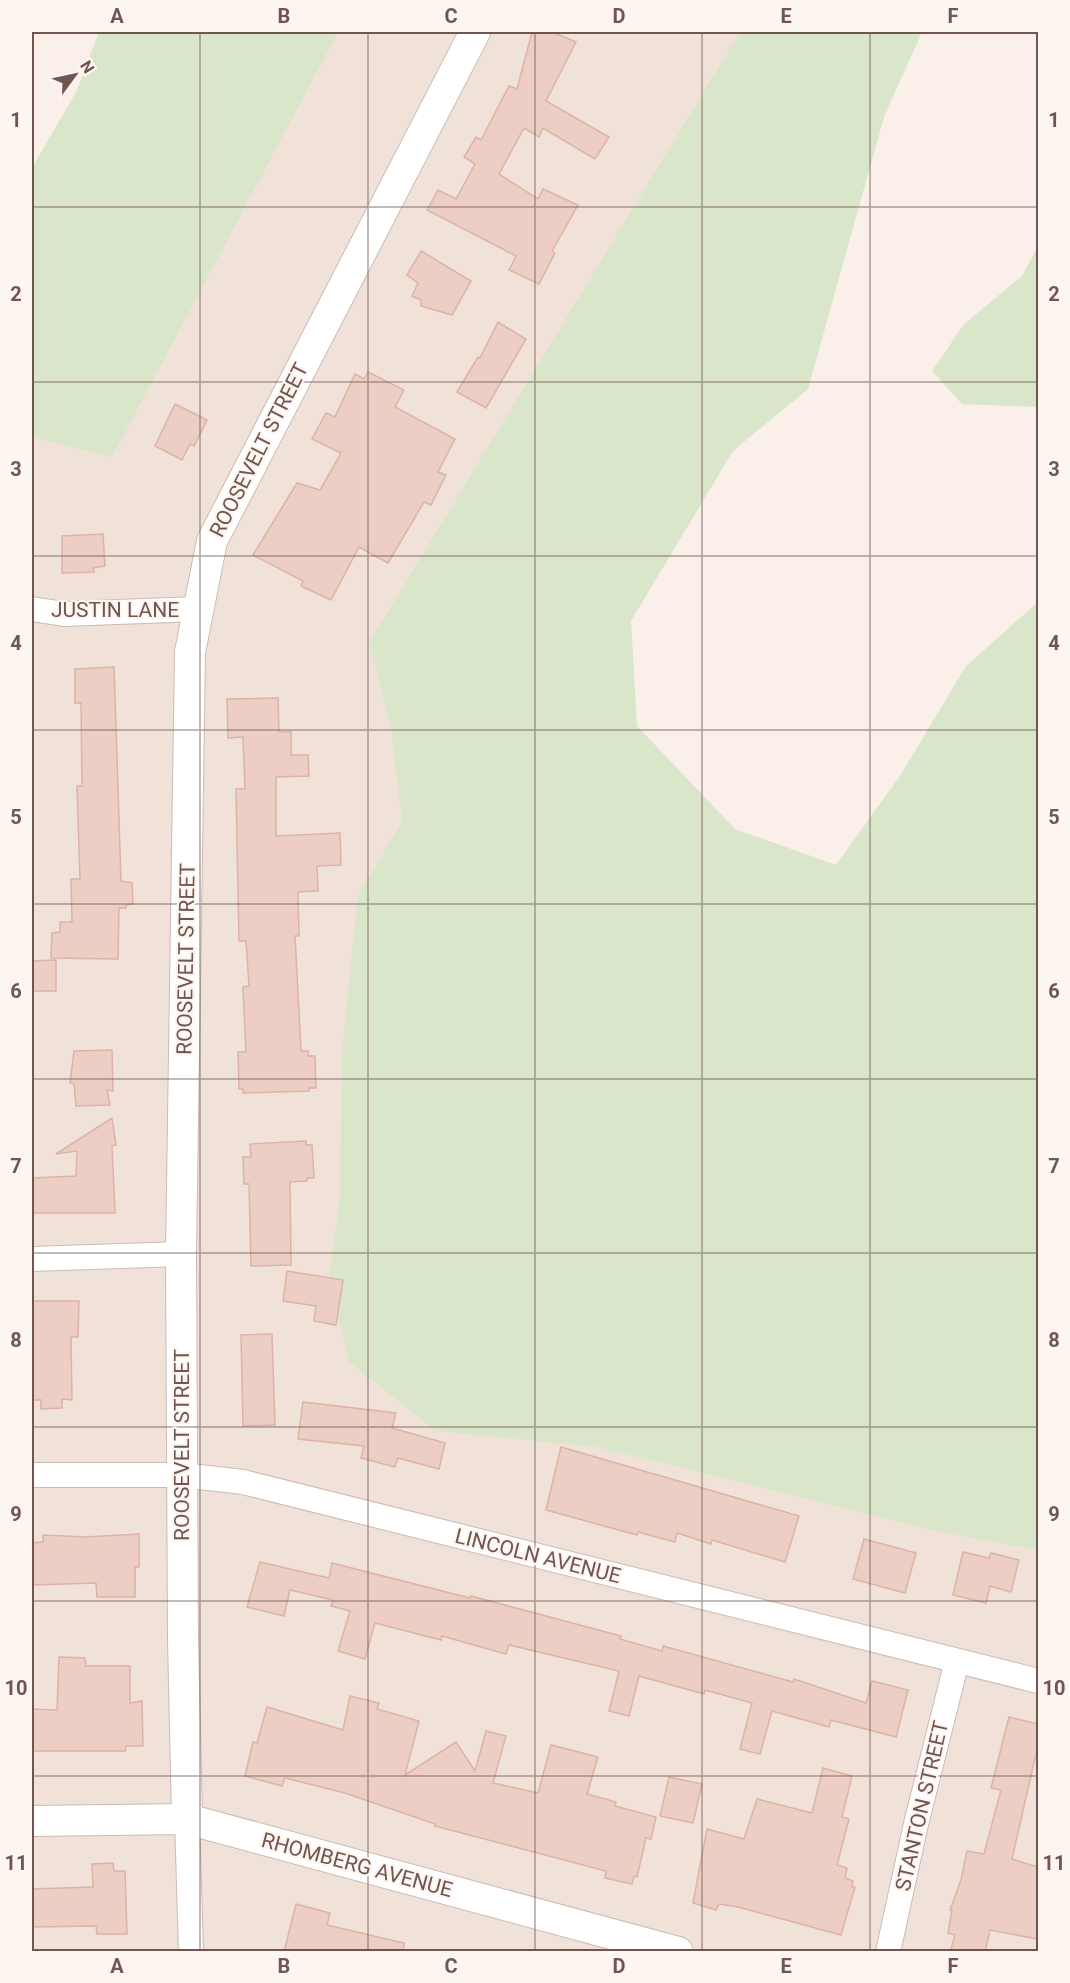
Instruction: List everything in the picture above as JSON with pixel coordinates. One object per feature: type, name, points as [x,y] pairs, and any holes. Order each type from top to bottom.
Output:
[{"type":"street","name":"ROOSEVELT STREET","points":[[191,1952],[182,1475],[182,1254],[190,652],[212,541],[474,32]]},
{"type":"street","name":"JUSTIN LANE","points":[[32,609],[63,614],[198,609]]},
{"type":"street","points":[[32,1259],[182,1254]]},
{"type":"street","name":"LINCOLN AVENUE","points":[[32,1475],[182,1475],[243,1482],[1038,1681]]},
{"type":"street","name":"STANTON STREET","points":[[888,1952],[915,1824],[957,1661]]},
{"type":"street","name":"RHOMBERG AVENUE","points":[[32,1821],[187,1820],[678,1952]]},
{"type":"shaded area","points":[[299,32],[748,32],[422,764],[1038,1509],[1038,1951],[32,1951],[32,415]]},
{"type":"green space","points":[[99,32],[338,32],[112,457],[32,437],[32,168],[76,92]]},
{"type":"green space","points":[[740,32],[922,32],[884,117],[808,389],[733,451],[631,621],[637,726],[735,829],[836,865],[900,776],[966,666],[1038,602],[1038,1550],[945,1533],[596,1447],[436,1431],[349,1362],[329,1278],[340,1198],[342,1052],[358,896],[402,821],[391,728],[369,643]]},
{"type":"green space","points":[[1038,246],[1038,407],[962,404],[932,371],[964,324],[1022,276]]},
{"type":"building","points":[[532,32],[552,32],[576,42],[546,101],[609,137],[595,159],[543,128],[539,137],[524,128],[499,174],[538,199],[543,189],[578,205],[552,251],[555,253],[539,284],[509,270],[516,256],[427,210],[438,190],[456,199],[475,164],[464,157],[476,137],[481,140],[509,86],[517,89]]},
{"type":"building","points":[[421,251],[471,281],[452,315],[421,306],[421,300],[412,296],[418,283],[407,275]]},
{"type":"building","points":[[498,322],[526,339],[486,408],[457,392],[478,357],[480,358]]},
{"type":"building","points":[[368,372],[404,390],[395,407],[455,439],[438,472],[446,475],[431,505],[424,502],[388,563],[359,547],[331,600],[301,586],[303,581],[253,555],[297,483],[320,490],[341,453],[312,439],[326,413],[335,417],[355,374],[364,379]]},
{"type":"building","points":[[175,404],[207,420],[194,446],[190,444],[182,460],[155,446]]},
{"type":"building","points":[[103,534],[105,566],[93,568],[94,572],[62,573],[62,536]]},
{"type":"building","points":[[114,667],[121,881],[132,883],[133,904],[126,905],[126,908],[119,908],[118,959],[51,958],[52,933],[60,932],[60,922],[72,922],[71,879],[80,879],[77,786],[82,786],[81,703],[75,703],[75,669]]},
{"type":"building","points":[[278,698],[279,732],[291,732],[291,755],[308,755],[309,776],[276,777],[276,836],[340,833],[341,865],[317,866],[318,891],[298,892],[299,936],[295,936],[301,1051],[308,1051],[308,1056],[315,1056],[316,1088],[309,1088],[309,1091],[243,1093],[243,1089],[239,1089],[238,1052],[246,1052],[243,987],[249,986],[246,941],[239,941],[236,789],[245,789],[243,737],[228,738],[227,699]]},
{"type":"building","points":[[56,960],[56,991],[32,991],[32,961]]},
{"type":"building","points":[[112,1050],[113,1091],[107,1090],[110,1105],[76,1106],[74,1084],[70,1083],[74,1051]]},
{"type":"building","points":[[112,1118],[116,1145],[112,1146],[115,1213],[32,1213],[32,1178],[76,1176],[77,1151],[56,1154]]},
{"type":"building","points":[[306,1141],[306,1145],[312,1145],[314,1178],[307,1178],[307,1181],[290,1182],[291,1265],[251,1266],[249,1184],[244,1184],[243,1157],[251,1157],[250,1144]]},
{"type":"building","points":[[287,1271],[343,1280],[336,1325],[314,1321],[316,1306],[283,1301]]},
{"type":"building","points":[[32,1301],[79,1301],[78,1337],[71,1337],[72,1400],[62,1399],[62,1408],[41,1409],[41,1400],[32,1400]]},
{"type":"building","points":[[272,1334],[275,1425],[243,1426],[241,1335]]},
{"type":"building","points":[[303,1402],[396,1413],[392,1428],[445,1443],[439,1469],[398,1458],[395,1467],[361,1458],[364,1446],[298,1439]]},
{"type":"building","points":[[561,1447],[799,1516],[785,1562],[712,1540],[711,1544],[677,1533],[675,1542],[638,1532],[637,1535],[546,1510]]},
{"type":"building","points":[[139,1534],[139,1567],[135,1567],[135,1597],[97,1597],[96,1583],[32,1585],[32,1543],[43,1542],[43,1535],[85,1537]]},
{"type":"building","points":[[864,1539],[916,1553],[905,1593],[853,1579]]},
{"type":"building","points":[[963,1552],[989,1558],[991,1553],[1019,1560],[1011,1592],[990,1586],[986,1603],[953,1595]]},
{"type":"building","points":[[260,1562],[329,1578],[332,1563],[470,1598],[471,1596],[621,1636],[620,1639],[662,1651],[663,1646],[793,1682],[794,1679],[866,1703],[872,1681],[908,1690],[896,1737],[831,1720],[829,1727],[772,1711],[760,1754],[740,1749],[752,1703],[705,1690],[704,1694],[639,1676],[629,1716],[609,1711],[619,1671],[509,1645],[506,1654],[442,1636],[441,1640],[375,1623],[365,1659],[338,1651],[350,1611],[331,1606],[333,1600],[290,1590],[284,1616],[247,1607]]},
{"type":"building","points":[[59,1657],[85,1658],[86,1666],[130,1666],[130,1703],[142,1701],[143,1746],[126,1746],[125,1751],[32,1751],[32,1709],[57,1710]]},
{"type":"building","points":[[350,1696],[379,1703],[377,1709],[419,1721],[405,1775],[456,1742],[475,1771],[486,1731],[506,1736],[493,1783],[538,1793],[551,1745],[598,1757],[587,1794],[616,1802],[615,1806],[656,1817],[651,1839],[646,1838],[637,1877],[634,1876],[632,1884],[605,1878],[606,1871],[435,1826],[435,1824],[345,1793],[285,1778],[282,1786],[245,1776],[253,1742],[257,1743],[267,1707],[343,1730]]},
{"type":"building","points":[[1009,1717],[1038,1724],[1038,1745],[1012,1859],[1038,1867],[1038,1939],[990,1930],[985,1952],[950,1952],[955,1935],[948,1933],[952,1910],[950,1910],[961,1880],[967,1851],[984,1854],[1001,1790],[991,1788]]},
{"type":"building","points":[[823,1768],[852,1776],[842,1817],[849,1819],[837,1865],[847,1868],[845,1878],[853,1881],[852,1887],[855,1887],[841,1935],[738,1907],[719,1904],[716,1910],[693,1903],[707,1829],[744,1839],[757,1799],[812,1813]]},
{"type":"building","points":[[669,1777],[702,1784],[693,1823],[660,1816]]},
{"type":"building","points":[[113,1863],[114,1871],[125,1871],[127,1934],[97,1934],[96,1926],[32,1927],[32,1889],[93,1887],[92,1864]]},
{"type":"building","points":[[296,1904],[330,1913],[327,1925],[404,1943],[403,1952],[284,1952]]}]
